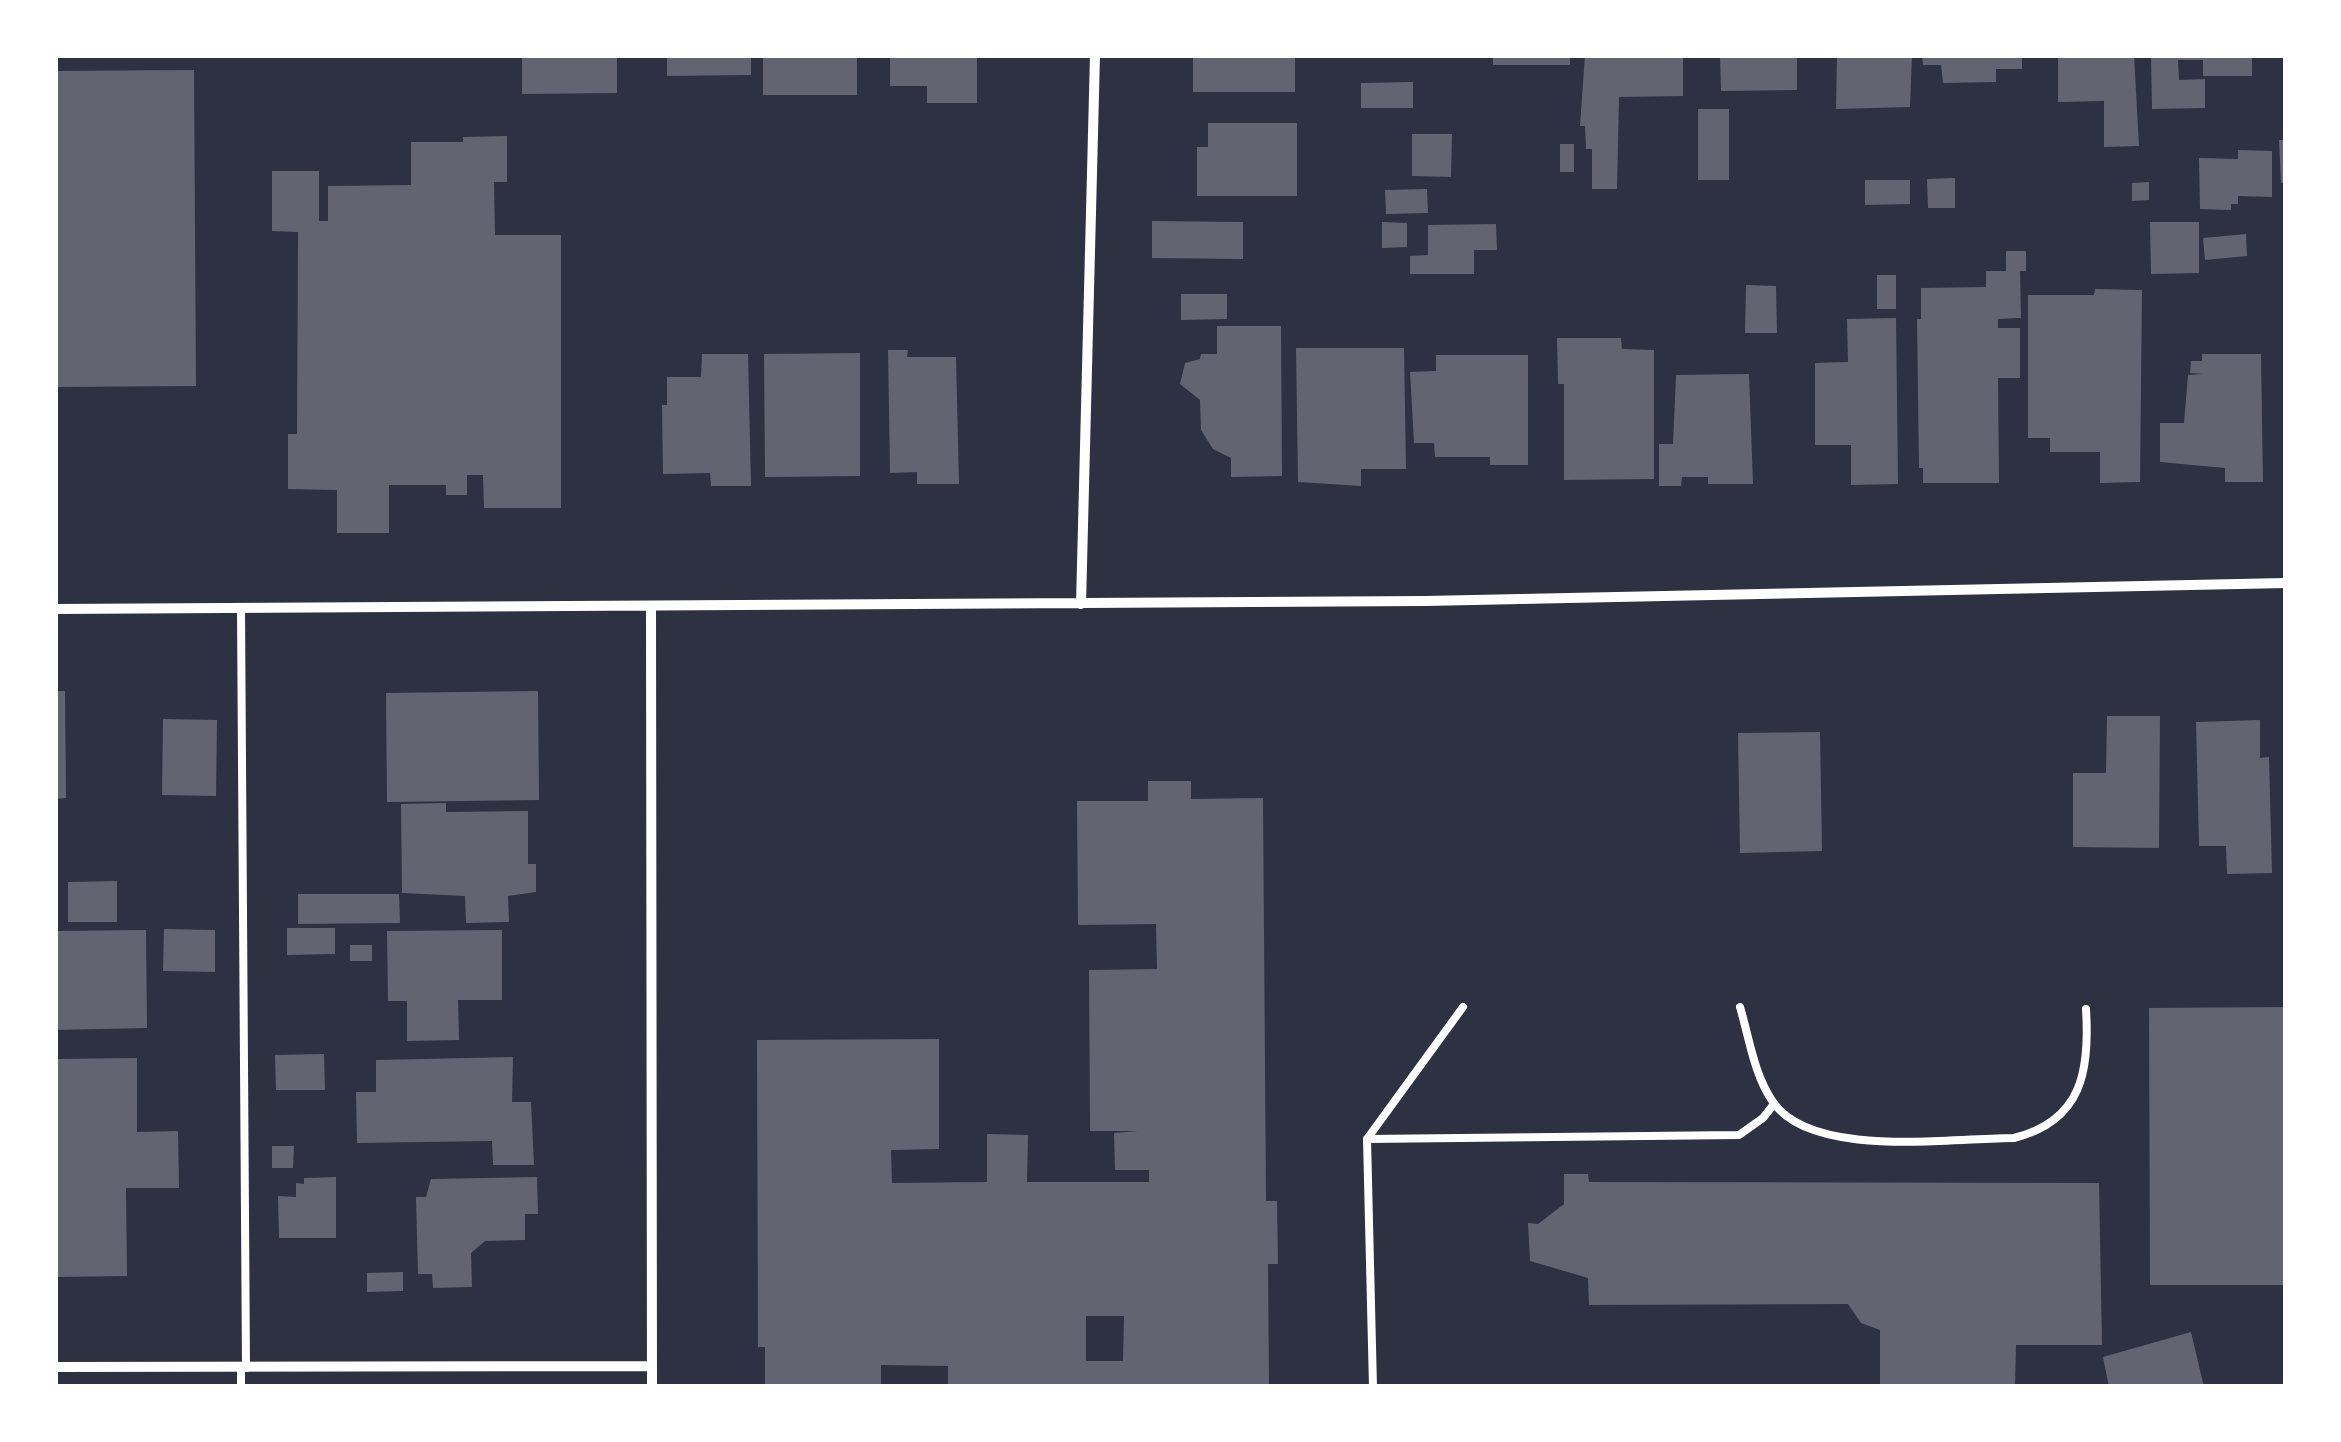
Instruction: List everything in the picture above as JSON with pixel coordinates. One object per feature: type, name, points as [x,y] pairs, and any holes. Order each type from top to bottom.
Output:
[{"type":"street","points":[[1081,604],[1094,55]]},
{"type":"street","points":[[55,608],[1081,604],[2286,583]]},
{"type":"street","points":[[651,606],[652,1387]]},
{"type":"street","points":[[55,1367],[652,1366]]},
{"type":"lane","points":[[241,610],[241,1387]]},
{"type":"lane","points":[[1373,1387],[1367,1140],[1463,1007]]},
{"type":"lane","points":[[1740,1007],[1762,1083],[1774,1104],[1796,1123],[1836,1138],[2014,1138],[2040,1132],[2058,1121],[2070,1105],[2083,1074],[2086,1008]]},
{"type":"lane","points":[[1367,1140],[1738,1135],[1752,1129],[1774,1104]]},
{"type":"building","points":[[522,55],[617,55],[617,93],[522,94]]},
{"type":"building","points":[[667,55],[751,55],[751,75],[667,76]]},
{"type":"building","points":[[763,55],[857,55],[857,95],[763,95]]},
{"type":"building","points":[[890,55],[977,55],[977,103],[927,103],[927,86],[890,86]]},
{"type":"building","points":[[1193,55],[1295,55],[1295,92],[1193,92]]},
{"type":"building","points":[[1493,55],[1570,55],[1570,65],[1493,65]]},
{"type":"building","points":[[1585,55],[1683,55],[1683,96],[1619,97],[1617,189],[1592,189],[1592,149],[1586,149],[1585,126],[1580,126]]},
{"type":"building","points":[[1720,55],[1797,55],[1797,90],[1721,91]]},
{"type":"building","points":[[1837,55],[1912,55],[1910,107],[1836,109]]},
{"type":"building","points":[[1922,55],[2022,55],[2022,69],[1996,69],[1996,82],[1943,83],[1941,65],[1923,65]]},
{"type":"building","points":[[2058,55],[2134,55],[2139,146],[2104,147],[2104,101],[2058,102]]},
{"type":"building","points":[[2151,55],[2252,55],[2252,76],[2203,76],[2203,60],[2178,60],[2179,80],[2205,79],[2205,108],[2152,109]]},
{"type":"building","points":[[194,70],[196,386],[55,387],[55,71]]},
{"type":"building","points":[[1413,82],[1413,108],[1361,108],[1361,83]]},
{"type":"building","points":[[1698,109],[1729,109],[1729,180],[1698,180]]},
{"type":"building","points":[[1208,123],[1297,123],[1297,196],[1197,196],[1197,147],[1208,147]]},
{"type":"building","points":[[1412,134],[1452,134],[1451,177],[1412,176]]},
{"type":"building","points":[[507,136],[507,182],[494,182],[495,235],[561,235],[561,508],[484,508],[483,475],[467,475],[467,495],[446,495],[446,485],[389,485],[389,533],[337,533],[337,490],[288,489],[288,434],[297,434],[298,232],[272,231],[272,171],[319,171],[319,221],[328,221],[328,186],[411,185],[411,142],[463,142],[463,137]]},
{"type":"building","points":[[2279,140],[2286,140],[2286,182],[2281,183]]},
{"type":"building","points":[[1560,144],[1574,144],[1574,172],[1560,172]]},
{"type":"building","points":[[2238,150],[2272,151],[2272,197],[2238,196],[2238,204],[2231,204],[2231,210],[2200,209],[2199,158],[2238,159]]},
{"type":"building","points":[[1955,178],[1955,208],[1928,208],[1927,179]]},
{"type":"building","points":[[1865,180],[1910,180],[1910,204],[1865,205]]},
{"type":"building","points":[[2149,182],[2149,200],[2132,201],[2132,183]]},
{"type":"building","points":[[1427,189],[1428,213],[1386,214],[1385,190]]},
{"type":"building","points":[[1152,221],[1243,222],[1243,259],[1152,258]]},
{"type":"building","points":[[1382,222],[1407,223],[1407,247],[1382,248]]},
{"type":"building","points":[[2150,222],[2199,222],[2199,273],[2151,274]]},
{"type":"building","points":[[1496,224],[1497,250],[1474,250],[1474,274],[1410,274],[1410,256],[1428,255],[1428,225]]},
{"type":"building","points":[[2246,234],[2247,256],[2205,260],[2203,238]]},
{"type":"building","points":[[2006,251],[2026,251],[2026,271],[2020,271],[2021,318],[1998,319],[1998,328],[2020,328],[2020,378],[1998,378],[1999,483],[1923,483],[1923,468],[1919,468],[1917,319],[1921,319],[1921,288],[1986,287],[1986,271],[2006,271]]},
{"type":"building","points":[[1877,275],[1896,275],[1896,309],[1877,309]]},
{"type":"building","points":[[1746,285],[1776,286],[1777,333],[1745,333]]},
{"type":"building","points":[[2095,289],[2142,290],[2140,482],[2100,483],[2100,452],[2050,452],[2050,438],[2028,438],[2028,295],[2094,295]]},
{"type":"building","points":[[1181,294],[1227,294],[1227,319],[1181,320]]},
{"type":"building","points":[[1896,318],[1898,484],[1851,485],[1851,445],[1815,445],[1815,363],[1848,362],[1847,319]]},
{"type":"building","points":[[1217,326],[1281,326],[1282,476],[1231,477],[1231,458],[1213,449],[1201,430],[1200,400],[1180,384],[1185,363],[1200,359],[1201,354],[1217,354]]},
{"type":"building","points":[[1557,338],[1621,338],[1622,349],[1654,350],[1654,479],[1564,480],[1564,384],[1558,384]]},
{"type":"building","points":[[1296,348],[1404,348],[1406,469],[1361,469],[1361,486],[1298,482]]},
{"type":"building","points":[[888,350],[908,350],[907,357],[956,357],[959,484],[917,484],[917,472],[890,473]]},
{"type":"building","points":[[860,353],[860,476],[765,477],[764,354]]},
{"type":"building","points":[[702,354],[748,354],[751,486],[711,486],[710,473],[663,474],[662,405],[667,405],[667,377],[701,377]]},
{"type":"building","points":[[2202,354],[2261,354],[2263,482],[2225,482],[2225,468],[2160,462],[2160,423],[2184,423],[2188,375],[2203,374],[2190,373],[2191,361],[2202,361]]},
{"type":"building","points":[[1436,355],[1528,355],[1528,465],[1490,465],[1490,457],[1435,457],[1434,443],[1414,443],[1410,372],[1436,371]]},
{"type":"building","points":[[1749,374],[1753,484],[1708,484],[1708,477],[1682,477],[1681,486],[1659,486],[1659,444],[1673,444],[1676,375]]},
{"type":"building","points":[[55,691],[65,691],[66,798],[55,799]]},
{"type":"building","points":[[538,691],[539,800],[387,802],[386,693]]},
{"type":"building","points":[[2107,716],[2160,716],[2159,848],[2073,847],[2073,773],[2106,773]]},
{"type":"building","points":[[163,719],[217,720],[216,796],[162,795]]},
{"type":"building","points":[[2260,720],[2260,758],[2269,757],[2272,873],[2227,874],[2226,846],[2199,846],[2196,722]]},
{"type":"building","points":[[1820,732],[1822,851],[1740,853],[1738,733]]},
{"type":"building","points":[[1148,781],[1191,781],[1191,799],[1263,798],[1266,1201],[1277,1201],[1278,1264],[1268,1264],[1269,1387],[948,1387],[948,1366],[881,1365],[881,1387],[765,1387],[765,1347],[758,1347],[757,1040],[939,1039],[939,1149],[891,1150],[892,1183],[987,1182],[987,1134],[1028,1135],[1027,1182],[1149,1182],[1149,1170],[1115,1170],[1114,1133],[1138,1131],[1090,1131],[1089,970],[1157,969],[1156,924],[1078,925],[1077,801],[1148,801]],"holes":[[[1086,1316],[1124,1316],[1123,1361],[1086,1361]]]},
{"type":"building","points":[[446,803],[446,812],[528,811],[528,864],[536,864],[536,892],[508,896],[509,922],[466,923],[465,896],[402,893],[401,804]]},
{"type":"building","points":[[117,881],[117,922],[68,922],[68,882]]},
{"type":"building","points":[[298,894],[399,894],[400,923],[298,924]]},
{"type":"building","points":[[287,928],[335,928],[335,954],[287,955]]},
{"type":"building","points":[[164,929],[215,930],[215,972],[163,971]]},
{"type":"building","points":[[146,930],[147,1028],[55,1030],[55,931]]},
{"type":"building","points":[[502,930],[502,1000],[458,1000],[459,1040],[407,1041],[407,1001],[388,1001],[387,931]]},
{"type":"building","points":[[350,945],[372,945],[372,961],[350,961]]},
{"type":"building","points":[[2286,1007],[2286,1285],[2150,1285],[2149,1008]]},
{"type":"building","points":[[324,1054],[325,1090],[276,1090],[275,1055]]},
{"type":"building","points":[[513,1057],[512,1102],[531,1102],[534,1165],[493,1165],[492,1141],[357,1143],[356,1092],[376,1092],[376,1060]]},
{"type":"building","points":[[137,1058],[137,1132],[178,1131],[179,1188],[126,1188],[127,1276],[55,1277],[55,1059]]},
{"type":"building","points":[[272,1146],[294,1146],[293,1168],[272,1168]]},
{"type":"building","points":[[1564,1174],[1588,1174],[1589,1182],[2099,1183],[2102,1345],[2016,1345],[2015,1387],[1880,1387],[1880,1330],[1861,1323],[1848,1304],[1589,1305],[1588,1278],[1530,1261],[1528,1223],[1538,1224],[1564,1204]]},
{"type":"building","points":[[336,1177],[336,1238],[279,1238],[278,1196],[296,1197],[296,1183],[304,1184],[304,1178]]},
{"type":"building","points":[[537,1177],[538,1214],[525,1214],[525,1240],[485,1241],[471,1253],[472,1287],[433,1288],[432,1274],[418,1274],[416,1197],[426,1197],[431,1179]]},
{"type":"building","points":[[403,1272],[403,1291],[367,1292],[367,1273]]},
{"type":"building","points":[[2191,1332],[2204,1387],[2109,1387],[2103,1357]]}]
